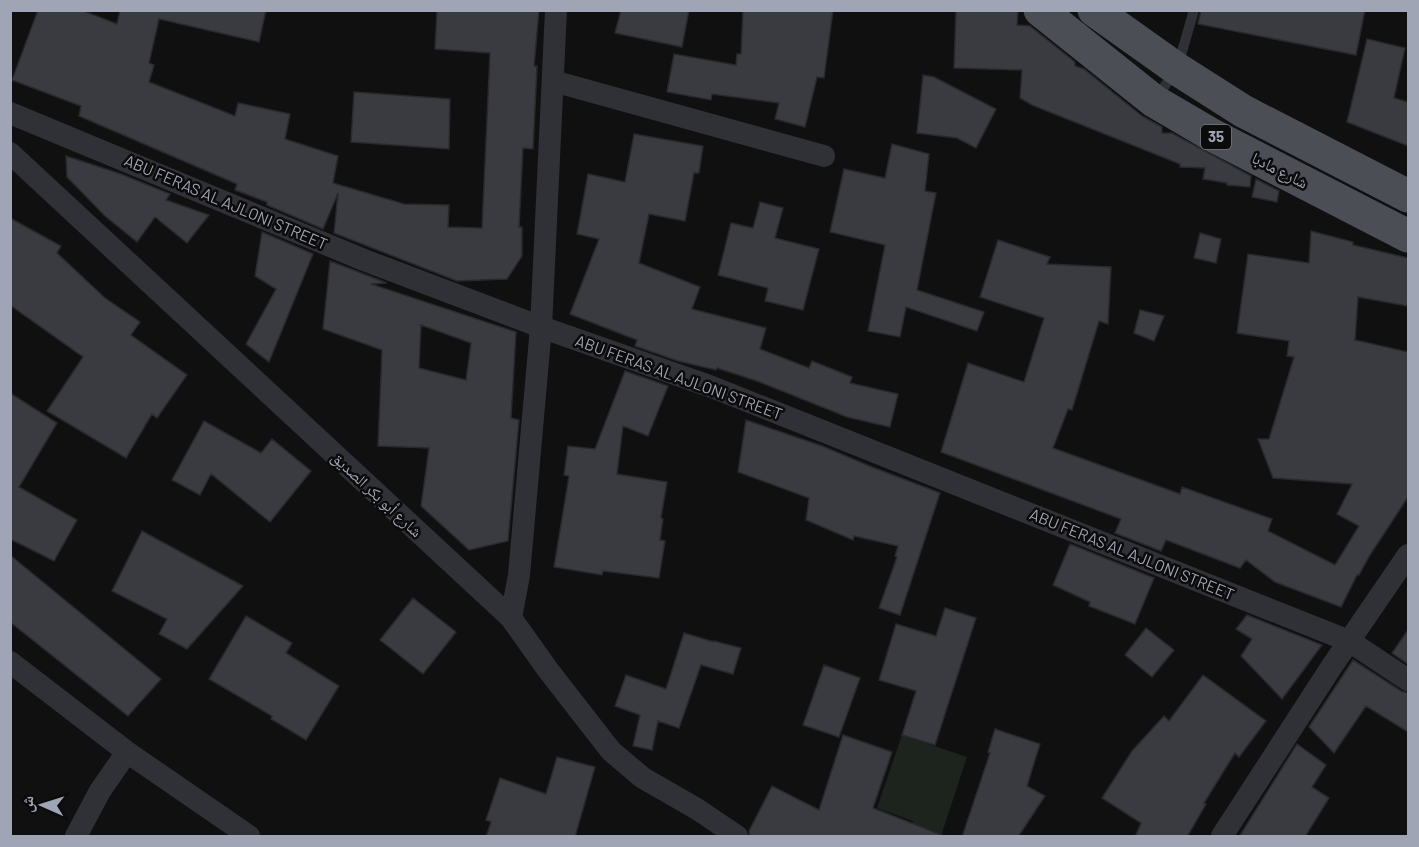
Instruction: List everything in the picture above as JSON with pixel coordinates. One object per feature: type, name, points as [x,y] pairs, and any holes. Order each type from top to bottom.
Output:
[{"type":"main road","name":"شارع مادبا","points":[[1040,10],[1154,100],[1212,135],[1408,236]]},
{"type":"main road","name":"35","points":[[1094,10],[1177,69],[1243,111],[1408,196]]},
{"type":"street","points":[[511,618],[519,574],[541,327],[556,10]]},
{"type":"street","points":[[553,81],[824,156]]},
{"type":"street","name":"ABU FERAS AL AJLONI STREET","points":[[10,112],[364,260],[541,327],[712,387],[1349,641],[1408,680]]},
{"type":"street","name":"شارع أبو بكر الصديق","points":[[10,153],[511,618],[611,751],[643,778],[697,809],[737,837]]},
{"type":"street","points":[[1222,837],[1349,641],[1408,555]]},
{"type":"street","points":[[10,662],[127,752],[249,837]]},
{"type":"street","points":[[76,837],[100,791],[127,752]]},
{"type":"lane","points":[[1154,100],[1177,69],[1194,10]]},
{"type":"shaded area","points":[[902,735],[967,757],[941,836],[911,830],[913,821],[877,808]]},
{"type":"building","points":[[38,10],[81,10],[117,24],[120,10],[266,10],[259,42],[159,19],[149,63],[154,65],[149,82],[235,116],[238,103],[290,114],[285,139],[338,156],[333,183],[404,204],[449,205],[448,227],[482,228],[490,53],[435,49],[437,10],[539,10],[534,66],[537,66],[533,149],[523,148],[519,227],[522,227],[522,256],[507,279],[457,281],[334,233],[338,193],[323,229],[267,205],[267,202],[235,190],[237,184],[79,116],[81,106],[12,80]]},
{"type":"building","points":[[621,10],[689,10],[682,47],[615,33]]},
{"type":"building","points":[[743,10],[833,10],[824,78],[817,77],[805,127],[775,119],[779,103],[712,94],[711,100],[667,92],[674,54],[736,65],[737,54],[741,54]]},
{"type":"building","points":[[956,10],[1018,10],[1017,25],[1030,26],[1075,62],[1075,66],[1084,69],[1142,116],[1162,127],[1162,133],[1172,133],[1251,176],[1250,187],[1227,185],[1227,183],[1203,179],[1205,168],[1180,167],[1180,164],[1032,105],[1020,98],[1022,70],[954,68]]},
{"type":"building","points":[[1201,10],[1365,10],[1356,55],[1198,24]]},
{"type":"building","points":[[1367,39],[1405,48],[1394,98],[1408,102],[1408,146],[1347,122]]},
{"type":"building","points":[[923,75],[934,77],[996,109],[976,148],[957,138],[917,133]]},
{"type":"building","points":[[354,92],[450,99],[449,149],[351,142]]},
{"type":"building","points":[[634,134],[703,146],[699,173],[694,173],[685,221],[649,214],[639,263],[700,287],[692,309],[766,328],[760,349],[809,368],[812,361],[852,377],[850,383],[898,394],[890,427],[847,417],[757,381],[717,368],[716,370],[678,361],[635,346],[637,340],[570,314],[599,239],[577,234],[588,174],[625,182]]},
{"type":"building","points":[[892,144],[929,154],[925,191],[936,193],[917,290],[984,312],[977,331],[906,307],[900,337],[868,331],[885,245],[830,232],[844,169],[885,178]]},
{"type":"building","points":[[66,156],[121,174],[170,194],[166,200],[209,215],[187,243],[155,217],[137,242],[105,216],[67,177]]},
{"type":"building","points":[[1256,179],[1279,191],[1277,202],[1252,197]]},
{"type":"building","points":[[760,202],[783,208],[775,238],[819,249],[803,310],[765,301],[768,288],[718,275],[731,223],[753,228]]},
{"type":"building","points":[[10,218],[61,246],[57,253],[105,298],[140,322],[131,335],[187,375],[157,418],[152,414],[126,458],[47,411],[83,357],[10,305]]},
{"type":"building","points":[[1311,231],[1353,242],[1353,245],[1408,258],[1408,306],[1358,297],[1355,340],[1408,352],[1408,497],[1357,575],[1341,607],[1275,582],[1246,560],[1240,568],[1166,540],[1161,551],[1115,533],[1121,519],[941,452],[968,363],[1024,382],[1044,318],[980,297],[998,240],[1050,257],[1047,264],[1111,267],[1108,324],[1099,321],[1072,410],[1068,409],[1053,448],[1180,494],[1182,487],[1272,519],[1268,531],[1335,565],[1359,526],[1337,514],[1352,484],[1273,478],[1258,439],[1269,439],[1294,357],[1287,356],[1289,341],[1237,333],[1248,254],[1309,263]]},
{"type":"building","points":[[262,232],[313,254],[269,362],[246,344],[276,289],[255,276]]},
{"type":"building","points":[[1200,233],[1221,239],[1216,263],[1194,258]]},
{"type":"building","points":[[330,261],[387,283],[371,284],[516,332],[511,418],[519,420],[508,541],[469,550],[421,506],[429,448],[378,446],[382,350],[323,329]],"holes":[[[421,325],[471,343],[466,380],[419,368]]]},
{"type":"building","points":[[1140,310],[1164,316],[1154,341],[1134,333]]},
{"type":"building","points":[[625,371],[668,386],[648,436],[623,426],[617,474],[667,482],[661,518],[663,519],[660,540],[665,541],[659,578],[603,571],[602,575],[554,567],[569,476],[564,475],[568,446],[595,449]]},
{"type":"building","points":[[10,393],[57,423],[19,487],[77,520],[54,561],[10,539]]},
{"type":"building","points":[[746,420],[822,446],[940,493],[900,615],[879,608],[897,557],[895,556],[898,546],[854,536],[853,540],[806,520],[809,498],[738,472]]},
{"type":"building","points":[[204,421],[261,453],[272,439],[311,471],[270,522],[211,474],[200,495],[172,480]]},
{"type":"building","points":[[142,531],[243,586],[187,649],[159,634],[167,619],[112,591]]},
{"type":"building","points":[[1070,544],[1154,578],[1135,624],[1089,606],[1090,602],[1053,585]]},
{"type":"building","points":[[10,555],[161,679],[128,716],[10,622]]},
{"type":"building","points":[[413,598],[456,632],[423,674],[380,640]]},
{"type":"building","points":[[945,608],[976,618],[935,745],[902,735],[916,691],[879,680],[896,624],[936,636]]},
{"type":"building","points":[[1247,615],[1322,645],[1282,699],[1241,656],[1252,639],[1236,629]]},
{"type":"building","points":[[246,616],[292,643],[286,653],[339,686],[306,740],[271,719],[272,716],[209,679]]},
{"type":"building","points":[[1146,628],[1174,650],[1152,677],[1125,655]]},
{"type":"building","points":[[1408,630],[1408,664],[1392,653]]},
{"type":"building","points":[[684,633],[741,648],[733,674],[701,665],[679,728],[658,721],[652,750],[633,746],[640,715],[615,706],[626,675],[666,689]]},
{"type":"building","points":[[1353,660],[1401,691],[1408,693],[1408,732],[1366,706],[1334,753],[1309,727]]},
{"type":"building","points":[[824,665],[860,678],[839,737],[803,725]]},
{"type":"building","points":[[1203,675],[1266,721],[1239,757],[1235,753],[1204,803],[1206,804],[1187,837],[1135,837],[1141,823],[1102,798],[1132,751],[1164,716],[1169,721]]},
{"type":"building","points":[[995,729],[1040,744],[1027,786],[1045,796],[1018,837],[962,837],[990,753],[988,752]]},
{"type":"building","points":[[843,735],[892,752],[873,808],[942,835],[942,837],[750,837],[749,831],[772,786],[819,810]]},
{"type":"building","points":[[1297,744],[1326,765],[1312,787],[1329,798],[1305,837],[1239,837]]},
{"type":"building","points":[[557,757],[595,767],[575,837],[486,837],[491,822],[486,820],[500,778],[546,794]]}]
